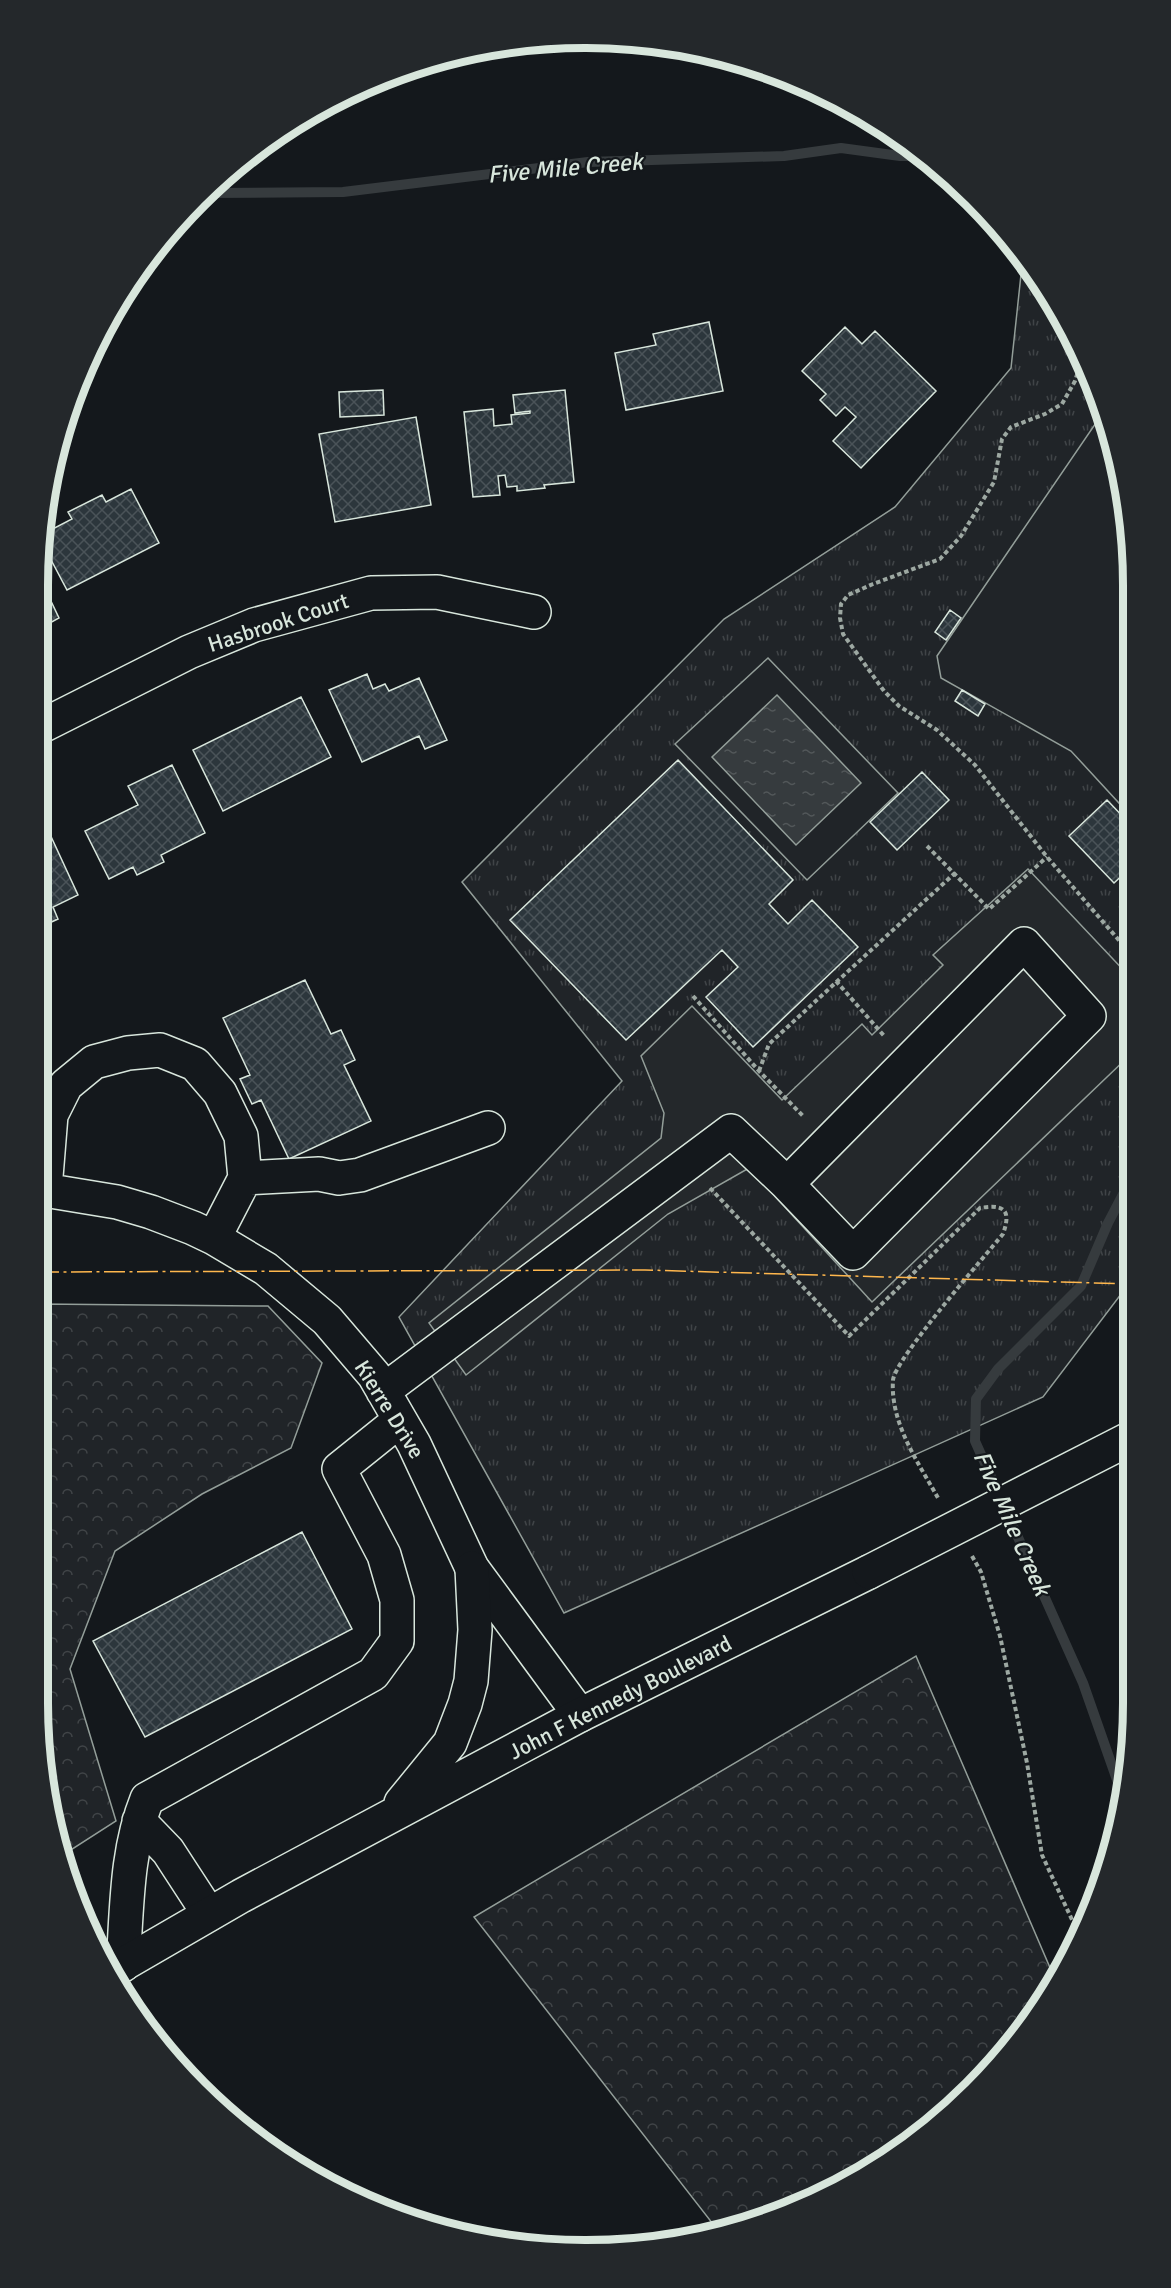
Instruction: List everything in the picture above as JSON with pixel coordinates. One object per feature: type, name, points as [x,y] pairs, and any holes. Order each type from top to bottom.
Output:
[{"type":"main road","name":"Hasbrook Court","points":[[48,723],[189,652],[254,625],[370,593],[437,592],[534,612]]},
{"type":"main road","points":[[383,1391],[731,1131],[787,1184],[853,1252],[1089,1016],[1024,944],[787,1184]]},
{"type":"main road","points":[[48,1137],[51,1115],[66,1085],[94,1062],[128,1053],[160,1050],[195,1064],[220,1093],[241,1136],[245,1178],[214,1238]]},
{"type":"main road","points":[[245,1178],[319,1174],[339,1178],[360,1175],[488,1128]]},
{"type":"main road","name":"Kierre Drive","points":[[48,1190],[117,1202],[151,1212],[214,1238],[266,1269],[327,1320],[374,1375],[414,1444],[472,1568],[580,1715]]},
{"type":"main road","points":[[119,1967],[131,1860],[139,1821],[147,1799],[373,1674],[397,1641],[397,1600],[384,1556],[339,1469],[400,1420]]},
{"type":"main road","name":"John F Kennedy Boulevard","points":[[119,1967],[209,1914],[580,1715],[869,1572],[1123,1442]]},
{"type":"main road","points":[[389,1817],[447,1749],[465,1704],[471,1681],[475,1630],[472,1568]]},
{"type":"main road","points":[[139,1821],[168,1851],[209,1914]]},
{"type":"path","points":[[1078,372],[1076,381],[1062,404],[1045,414],[1011,427],[1002,439],[994,482],[961,536],[940,559],[848,595],[841,604],[840,618],[843,634],[884,691],[899,706],[937,730],[975,765],[1047,857],[1123,945]]},
{"type":"path","points":[[927,846],[989,909],[1047,857]]},
{"type":"path","points":[[759,1071],[769,1044],[955,873]]},
{"type":"path","points":[[836,981],[889,1041]]},
{"type":"path","points":[[693,996],[759,1071],[828,1142]]},
{"type":"path","points":[[708,1186],[849,1336],[980,1208],[995,1205],[1007,1214],[1004,1234],[906,1354],[893,1377],[898,1416],[907,1444],[941,1503]]},
{"type":"path","points":[[970,1552],[981,1572],[1000,1636],[1027,1763],[1042,1855],[1075,1925]]},
{"type":"green space","points":[[1021,272],[1068,348],[1094,413],[1113,481],[1122,550],[1123,1292],[1043,1397],[564,1613],[399,1317],[622,1081],[462,882],[724,619],[895,507],[1011,368]]},
{"type":"green space","points":[[1097,422],[1113,481],[1122,550],[1123,807],[1071,751],[941,678],[937,656]]},
{"type":"green space","points":[[768,658],[898,793],[807,880],[675,744]]},
{"type":"green space","points":[[48,1304],[268,1306],[322,1363],[291,1448],[202,1494],[115,1551],[70,1669],[116,1821],[69,1851],[58,1807],[53,1773],[48,1702]]},
{"type":"green space","points":[[916,1656],[1051,1971],[1012,2030],[990,2057],[966,2083],[913,2129],[854,2168],[823,2185],[758,2211],[713,2225],[474,1917]]},
{"type":"shaded area","points":[[1028,869],[1123,970],[1123,1062],[872,1302],[749,1168],[668,1214],[466,1375],[429,1323],[661,1138],[664,1113],[641,1056],[692,1006],[782,1100],[862,1024],[872,1035],[943,965],[933,955]]},
{"type":"water","points":[[777,695],[861,783],[796,845],[712,757]]},
{"type":"building","points":[[709,322],[723,391],[626,410],[615,353],[656,345],[653,334]]},
{"type":"building","points":[[845,327],[862,344],[875,331],[936,391],[861,468],[833,441],[856,417],[845,407],[836,416],[820,400],[826,394],[802,371]]},
{"type":"building","points":[[383,390],[384,415],[340,417],[339,392]]},
{"type":"building","points":[[565,390],[574,482],[517,491],[517,486],[507,487],[505,475],[498,476],[500,495],[473,497],[464,412],[493,409],[494,426],[512,424],[511,415],[530,413],[530,411],[515,413],[513,395]]},
{"type":"building","points":[[416,417],[431,505],[335,522],[319,434]]},
{"type":"building","points":[[131,489],[159,543],[67,590],[49,556],[51,530],[72,519],[68,512],[102,495],[106,502]]},
{"type":"building","points":[[48,595],[59,618],[48,624]]},
{"type":"building","points":[[950,610],[961,618],[946,640],[935,632]]},
{"type":"building","points":[[367,674],[373,689],[385,684],[389,691],[419,678],[447,740],[425,749],[419,736],[362,762],[329,690]]},
{"type":"building","points":[[962,690],[985,704],[978,716],[955,701]]},
{"type":"building","points":[[301,697],[331,757],[223,811],[193,750]]},
{"type":"building","points":[[678,760],[793,880],[769,904],[788,924],[812,900],[858,947],[753,1047],[706,997],[738,967],[722,950],[626,1040],[510,920]]},
{"type":"building","points":[[172,765],[205,833],[161,855],[164,862],[137,875],[133,867],[109,879],[85,831],[138,805],[128,786]]},
{"type":"building","points":[[922,772],[949,800],[897,850],[870,822]]},
{"type":"building","points":[[1107,800],[1123,817],[1123,875],[1114,883],[1069,836]]},
{"type":"building","points":[[48,830],[78,895],[53,907],[58,919],[48,924]]},
{"type":"building","points":[[305,980],[331,1034],[341,1030],[355,1060],[344,1065],[371,1121],[289,1159],[261,1100],[252,1104],[240,1079],[250,1075],[223,1018]]},
{"type":"building","points":[[302,1532],[352,1629],[145,1737],[93,1641]]},
{"type":"waterway","name":"Five Mile Creek","points":[[218,193],[343,192],[588,162],[784,156],[841,148],[909,156]]},
{"type":"waterway","name":"Five Mile Creek","points":[[1117,1780],[1083,1683],[975,1441],[976,1399],[998,1369],[1081,1286],[1123,1194]]},
{"type":"power","points":[[48,1272],[645,1270],[1123,1284]]}]
